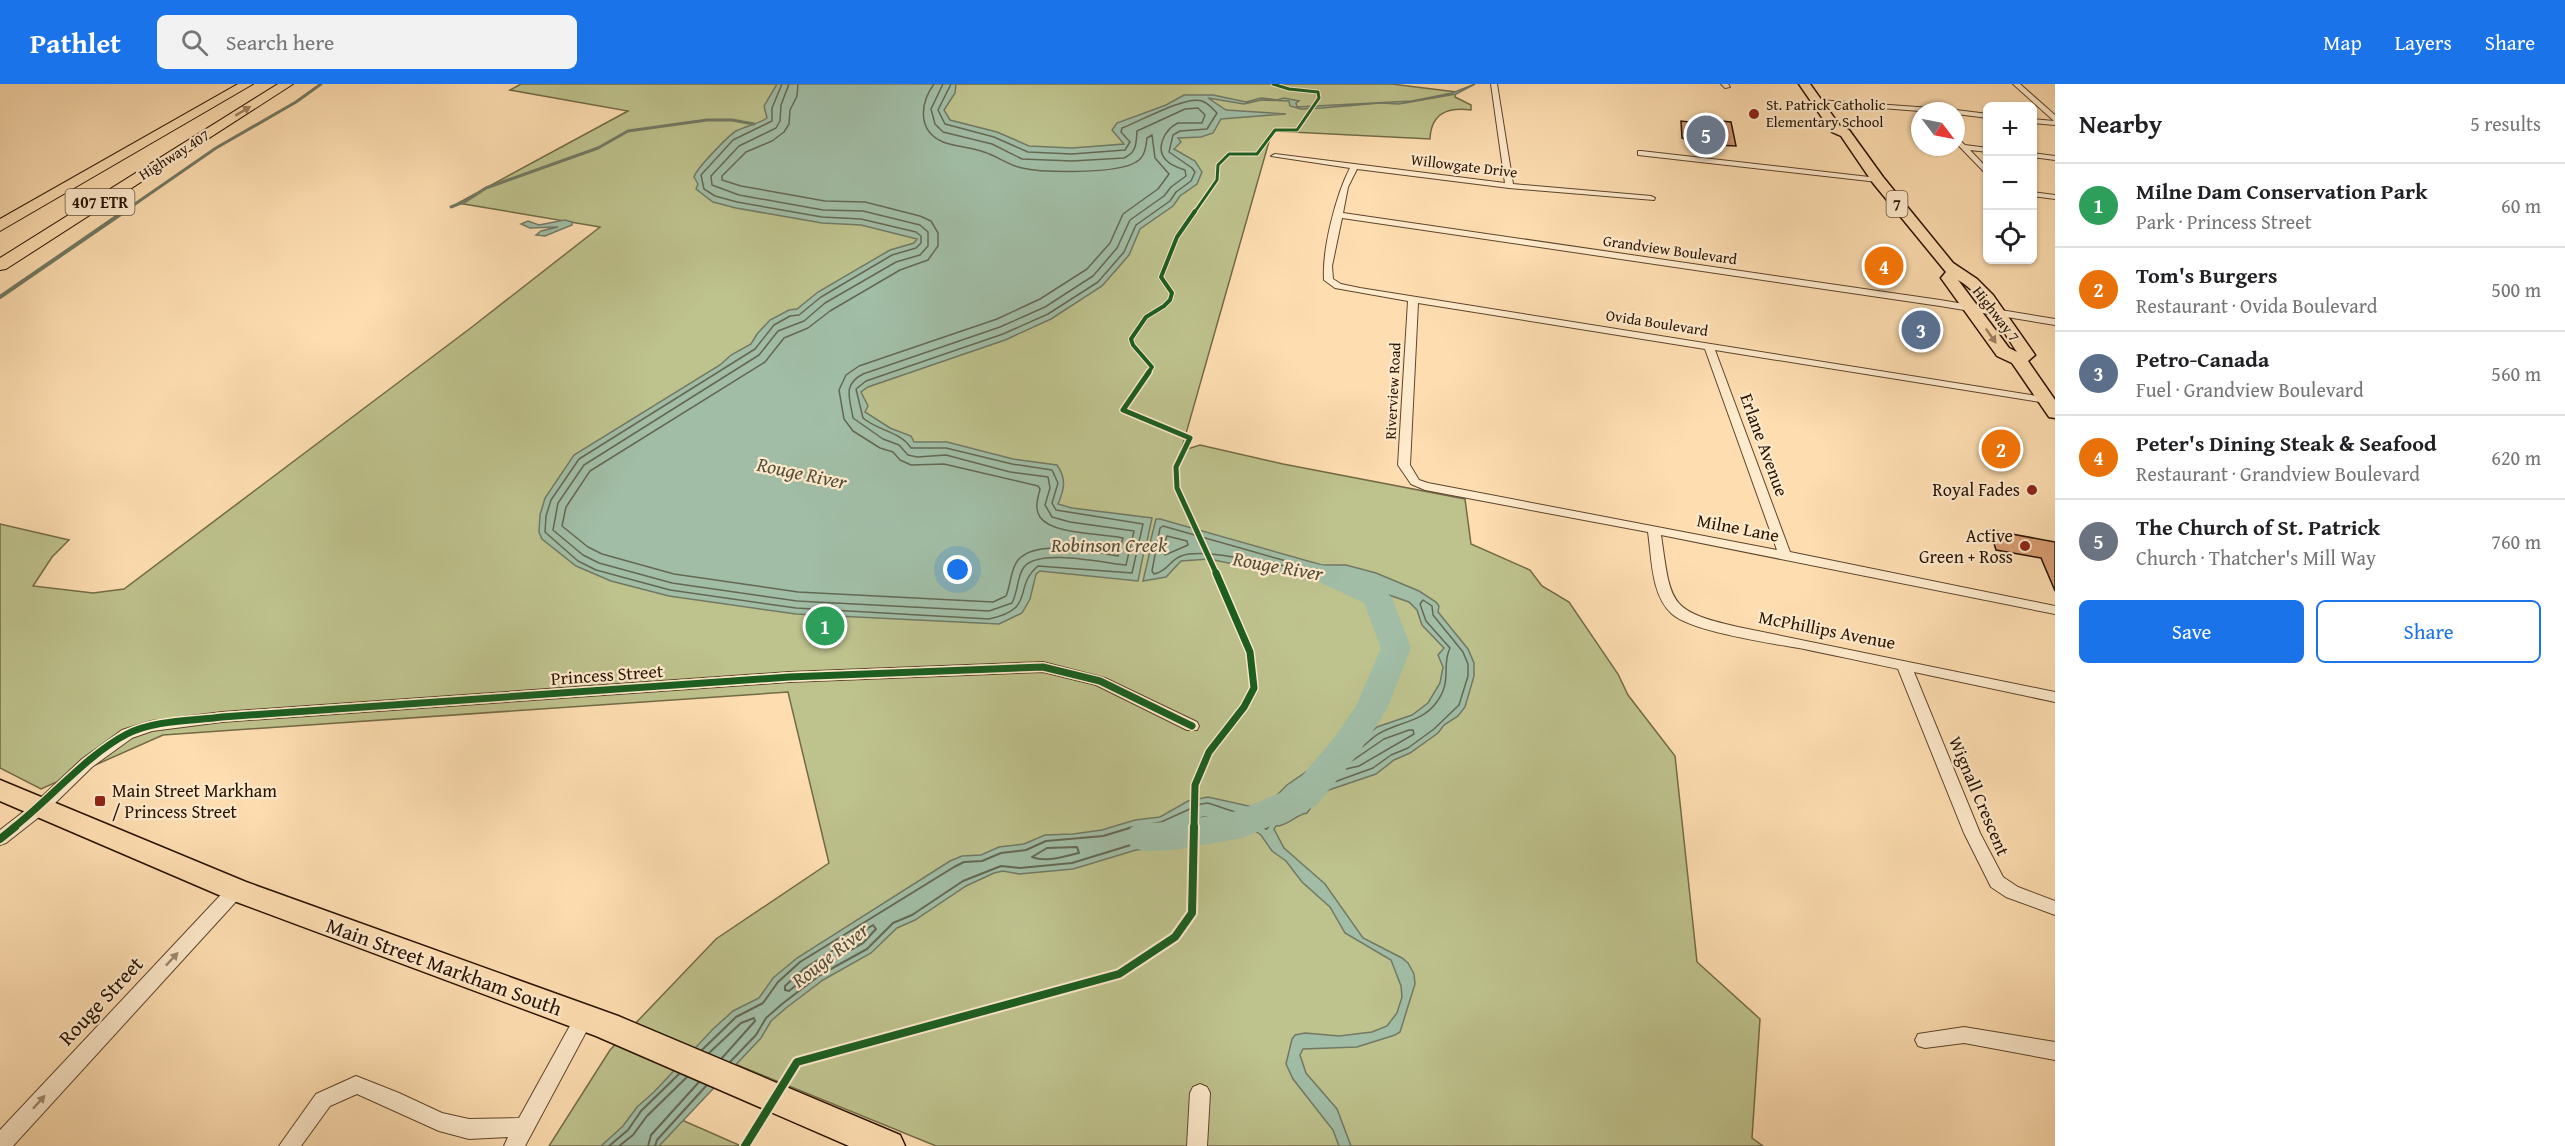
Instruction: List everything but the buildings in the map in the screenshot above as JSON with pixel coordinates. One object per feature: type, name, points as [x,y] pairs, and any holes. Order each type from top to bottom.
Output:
[{"type":"highway","name":"Highway 407","points":[[0,226],[248,84]]},
{"type":"highway","name":"Highway 407","points":[[0,264],[287,84]]},
{"type":"highway","points":[[0,212],[134,139],[187,117]]},
{"type":"highway","points":[[0,282],[199,140]]},
{"type":"main road","name":"Highway 7","points":[[1804,84],[1836,129],[1845,123]]},
{"type":"main road","name":"Highway 7","points":[[1817,84],[1834,103],[1878,180],[1953,272],[1969,280],[1998,313],[2027,355],[2018,359]]},
{"type":"main road","name":"Highway 7","points":[[1953,272],[1949,278],[2003,352],[2018,359],[2050,407]]},
{"type":"main road","name":"Main Street Markham South","points":[[0,789],[236,890],[596,1023],[888,1146]]},
{"type":"street","points":[[1494,84],[1509,186]]},
{"type":"street","points":[[2015,85],[2055,121]]},
{"type":"street","points":[[1818,102],[1911,109]]},
{"type":"street","points":[[1965,113],[1983,115]]},
{"type":"street","points":[[2037,121],[2055,121]]},
{"type":"street","points":[[1965,147],[1983,149]]},
{"type":"street","points":[[1965,148],[1983,168]]},
{"type":"street","points":[[1641,153],[1878,180]]},
{"type":"street","name":"Willowgate Drive","points":[[1275,156],[1509,186],[1651,198]]},
{"type":"street","points":[[2037,156],[2055,158]]},
{"type":"street","points":[[1338,215],[1344,187],[1355,166]]},
{"type":"street","points":[[2037,195],[2055,197]]},
{"type":"street","name":"Ovida Boulevard","points":[[1338,215],[1328,266],[1329,280],[1348,289],[1709,347],[2050,407]]},
{"type":"street","name":"Grandview Boulevard","points":[[1338,215],[1970,307],[2055,322]]},
{"type":"street","name":"Riverview Road","points":[[1413,300],[1404,465],[1415,482]]},
{"type":"street","name":"Erlane Avenue","points":[[1709,347],[1785,555]]},
{"type":"street","name":"Milne Lane","points":[[1415,482],[1494,500],[1785,555],[2055,610]]},
{"type":"street","name":"McPhillips Avenue","points":[[1654,530],[1663,581],[1669,600],[1679,612],[1694,620],[1758,636],[2055,697]]},
{"type":"street","name":"Wignall Crescent","points":[[1904,665],[1972,833],[1997,882],[2012,892],[2055,908]]},
{"type":"street","name":"Princess Street","points":[[0,839],[42,806],[87,763],[118,739],[151,726],[222,717],[778,678],[1043,667],[1100,681],[1192,726]]},
{"type":"street","name":"Rouge Street","points":[[0,1145],[236,890]]},
{"type":"street","points":[[514,1146],[596,1023]]},
{"type":"street","points":[[1925,1040],[1964,1035],[2055,1051]]},
{"type":"street","points":[[289,1146],[323,1100],[356,1085],[392,1099],[439,1122],[469,1129],[525,1127]]},
{"type":"street","points":[[1197,1146],[1200,1093]]},
{"type":"green space","points":[[521,84],[1392,84],[1456,92],[1455,97],[1471,105],[1471,110],[1455,110],[1442,114],[1434,123],[1430,139],[1272,131],[1181,451],[1200,445],[1283,464],[1465,499],[1471,544],[1530,570],[1542,586],[1569,602],[1618,674],[1628,695],[1675,756],[1697,962],[1760,1019],[1752,1138],[1763,1146],[936,1146],[708,1053],[659,1110],[741,1146],[549,1146],[610,1050],[716,939],[829,863],[788,692],[163,735],[41,789],[0,768],[0,524],[69,540],[52,557],[33,586],[93,593],[124,589],[472,327],[600,227],[458,203],[628,111],[510,90]]},
{"type":"water","name":"Robinson Creek","points":[[777,84],[956,84],[955,93],[944,110],[950,120],[997,132],[1029,146],[1072,148],[1124,144],[1112,130],[1117,123],[1166,105],[1184,95],[1213,95],[1246,102],[1261,98],[1277,100],[1284,98],[1299,101],[1296,103],[1297,107],[1412,101],[1452,93],[1475,84],[1456,94],[1399,104],[1380,103],[1301,109],[1290,106],[1289,101],[1261,100],[1244,104],[1208,98],[1226,110],[1286,114],[1221,119],[1213,133],[1201,137],[1178,138],[1181,142],[1174,149],[1195,161],[1202,172],[1197,184],[1180,196],[1173,206],[1140,229],[1129,255],[1102,286],[1051,319],[1005,340],[868,387],[861,392],[868,406],[865,412],[890,428],[911,436],[914,442],[947,442],[1013,459],[1057,465],[1063,484],[1058,504],[1072,508],[1152,518],[1146,546],[1149,547],[1156,519],[1160,519],[1322,565],[1346,565],[1376,573],[1419,591],[1436,602],[1439,606],[1438,612],[1468,649],[1474,663],[1474,676],[1465,707],[1458,716],[1410,753],[1394,760],[1376,774],[1329,790],[1317,799],[1307,813],[1276,826],[1274,829],[1284,848],[1325,884],[1363,938],[1402,958],[1414,974],[1415,984],[1400,1032],[1357,1047],[1303,1049],[1300,1055],[1306,1073],[1337,1109],[1351,1146],[1339,1146],[1333,1130],[1293,1079],[1286,1064],[1295,1035],[1305,1033],[1339,1036],[1372,1032],[1387,1026],[1397,1013],[1402,997],[1401,986],[1391,960],[1345,933],[1330,907],[1302,882],[1286,861],[1272,851],[1261,835],[1243,823],[1204,823],[1188,830],[1168,846],[1136,850],[1073,869],[1019,874],[1003,871],[966,886],[915,920],[897,928],[871,953],[823,980],[786,1008],[771,1021],[761,1038],[659,1146],[601,1146],[623,1126],[637,1107],[713,1029],[733,1011],[759,998],[773,978],[797,958],[950,861],[962,856],[981,855],[999,847],[1024,844],[1045,835],[1102,830],[1135,820],[1160,817],[1188,801],[1208,797],[1253,807],[1270,802],[1287,785],[1357,744],[1377,727],[1412,715],[1428,703],[1440,683],[1443,667],[1438,655],[1444,648],[1422,625],[1417,610],[1409,602],[1334,576],[1268,571],[1209,559],[1181,561],[1166,577],[1143,581],[1150,551],[1147,550],[1144,551],[1138,581],[1040,571],[1036,574],[1030,599],[1022,613],[999,624],[796,614],[669,596],[611,581],[576,566],[542,539],[539,532],[540,515],[545,498],[574,455],[751,344],[770,320],[789,310],[797,309],[818,292],[890,250],[914,243],[917,239],[861,225],[822,223],[736,208],[713,202],[696,189],[698,184],[694,177],[696,173],[720,146],[736,131],[767,118],[764,106]]},
{"type":"water","points":[[565,220],[572,222],[572,225],[545,236],[536,235],[541,231],[558,227],[530,228],[521,224],[528,221],[539,225]]},
{"type":"waterway","points":[[122,213],[216,148],[296,102],[321,84]]},
{"type":"waterway","points":[[451,207],[466,201],[486,188],[598,148],[628,131],[707,120],[732,120],[754,124]]},
{"type":"waterway","points":[[0,297],[125,211]]},
{"type":"waterway","name":"Rouge River","points":[[1144,837],[1175,836],[1243,824],[1304,797],[1346,746],[1371,709],[1396,648],[1377,598],[1338,579],[1297,570]]},
{"type":"cycle path","points":[[745,1146],[797,1062],[1119,974],[1175,937],[1192,913],[1195,785],[1209,752],[1244,707],[1254,688],[1250,652],[1177,488],[1176,467],[1190,438],[1123,410],[1152,367],[1133,345],[1131,339],[1146,317],[1170,300],[1172,293],[1161,277],[1177,237],[1217,180],[1218,165],[1229,154],[1257,154],[1275,130],[1297,130],[1319,98],[1318,92],[1289,89],[1273,84]]},
{"type":"cycle path","points":[[0,839],[42,806],[87,763],[127,734],[151,726],[222,717],[789,677],[1043,667],[1100,681],[1192,726]]},
{"type":"place","name":"St. Patrick Catholic Elementary School","points":[[1754,114]]},
{"type":"place","name":"The Church of St. Patrick","points":[[1706,135]]},
{"type":"place","name":"Peter's Dining Steak & Seafood","points":[[1884,266]]},
{"type":"place","name":"Petro-Canada","points":[[1921,330]]},
{"type":"place","name":"Tom's Burgers","points":[[2001,449]]},
{"type":"place","name":"Royal Fades","points":[[2032,490]]},
{"type":"place","name":"Active Green + Ross","points":[[2025,546]]},
{"type":"place","name":"Milne Dam Conservation Park","points":[[825,626]]},
{"type":"place","name":"Main Street Markham / Princess Street","points":[[100,801]]}]
